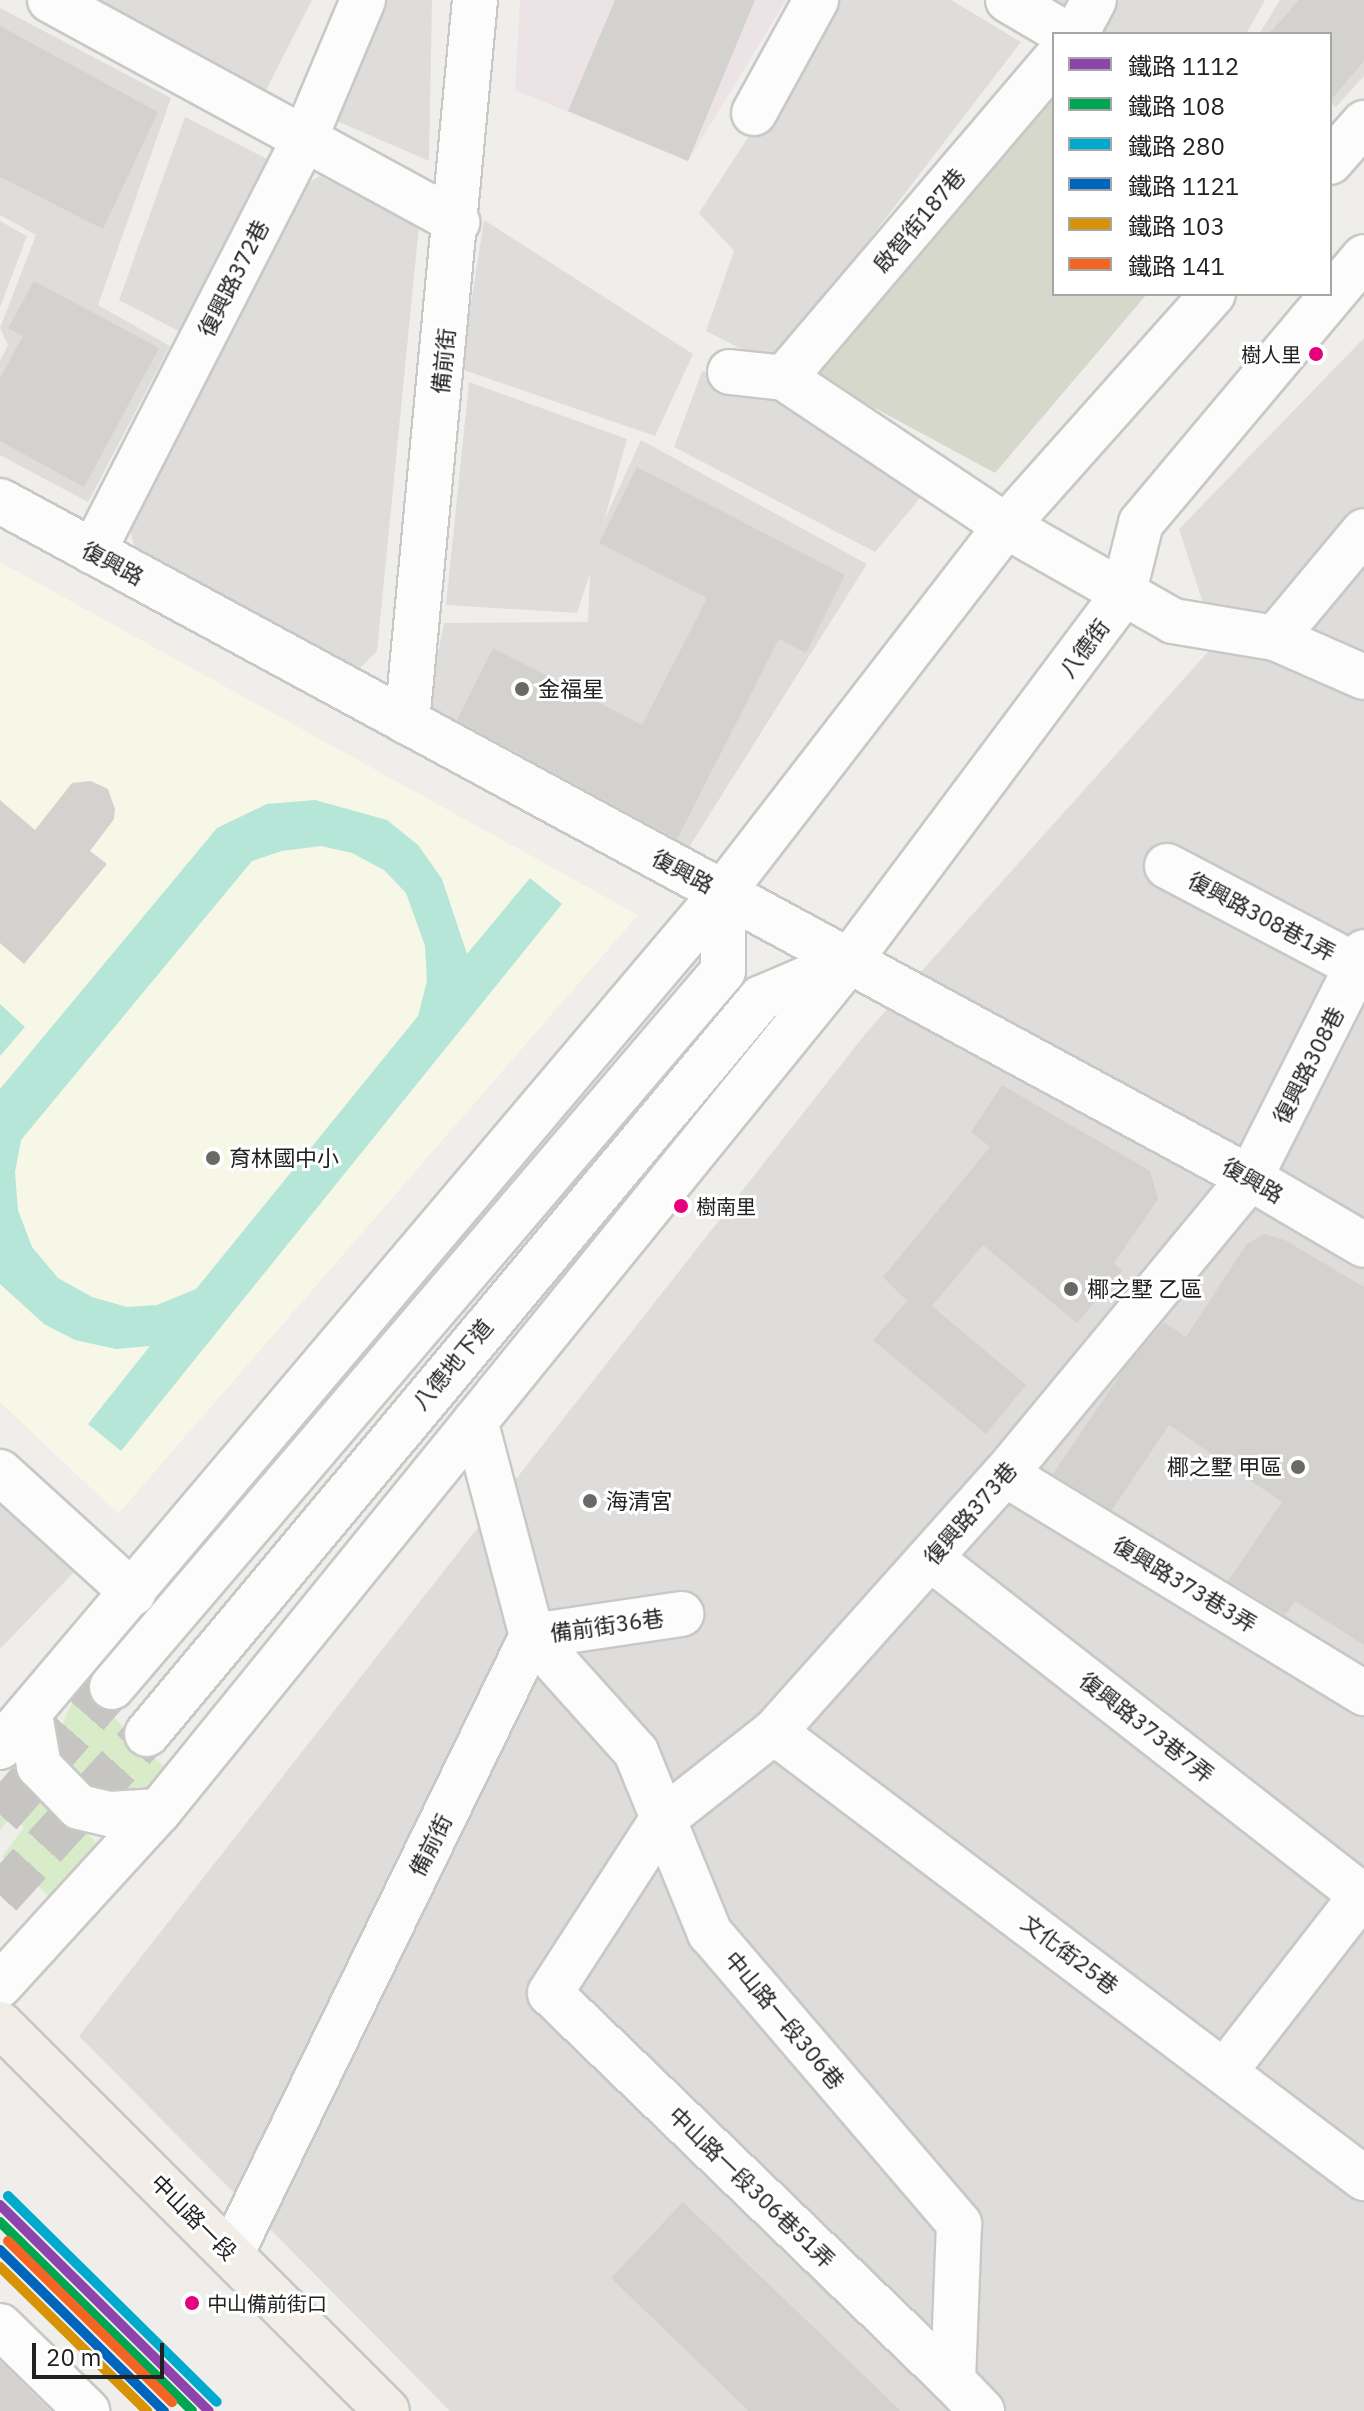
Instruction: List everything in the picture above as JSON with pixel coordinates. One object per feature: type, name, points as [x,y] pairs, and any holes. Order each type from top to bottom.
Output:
[{"type":"main road","name":"中山路一段","points":[[0,2024],[387,2411]]},
{"type":"street","points":[[50,0],[457,222]]},
{"type":"street","name":"復興路372巷","points":[[93,552],[305,138],[363,0]]},
{"type":"street","name":"備前街","points":[[407,722],[457,222],[475,0]]},
{"type":"street","points":[[754,113],[816,0]]},
{"type":"street","points":[[1008,0],[1063,32]]},
{"type":"street","points":[[1077,32],[1094,0]]},
{"type":"street","name":"啟智街187巷","points":[[784,378],[1052,63]]},
{"type":"street","points":[[1332,160],[1364,123]]},
{"type":"street","name":"八德街","points":[[0,1985],[159,1811],[849,961],[1123,595],[1141,523],[1350,278]]},
{"type":"street","points":[[0,1747],[723,892],[1006,526],[1211,296]]},
{"type":"street","points":[[730,372],[784,378],[1006,526],[1173,621],[1275,638],[1364,677]]},
{"type":"street","name":"復興路","points":[[0,501],[1250,1178],[1364,1245]]},
{"type":"street","points":[[1275,638],[1364,531]]},
{"type":"street","name":"復興路308巷1弄","points":[[1167,866],[1362,963]]},
{"type":"street","points":[[112,1687],[723,971],[723,892]]},
{"type":"street","name":"八德地下道","points":[[147,1734],[761,998],[849,961]]},
{"type":"street","name":"復興路308巷","points":[[1250,1178],[1362,963]]},
{"type":"street","name":"復興路373巷","points":[[550,1993],[662,1820],[774,1732],[1005,1474],[1250,1178]]},
{"type":"street","points":[[475,1421],[532,1636]]},
{"type":"street","points":[[0,1472],[133,1593]]},
{"type":"street","name":"復興路373巷3弄","points":[[1005,1474],[1364,1693]]},
{"type":"street","name":"復興路373巷7弄","points":[[930,1558],[1363,1896]]},
{"type":"street","name":"備前街36巷","points":[[532,1636],[681,1614]]},
{"type":"street","name":"備前街","points":[[231,2254],[532,1636]]},
{"type":"street","name":"中山路一段306巷","points":[[532,1636],[636,1752],[710,1933],[959,2224],[967,2396]]},
{"type":"street","points":[[30,1715],[39,1766],[79,1807],[110,1814],[159,1811]]},
{"type":"street","name":"文化街25巷","points":[[774,1732],[1364,2178]]},
{"type":"street","points":[[1225,2071],[1363,1896]]},
{"type":"street","name":"中山路一段306巷51弄","points":[[550,1993],[967,2396]]},
{"type":"street","points":[[0,2326],[87,2411]]},
{"type":"shaded area","points":[[94,0],[312,0],[265,92]]},
{"type":"shaded area","points":[[388,0],[432,0],[429,161],[337,121]]},
{"type":"shaded area","points":[[520,0],[786,0],[688,161],[515,90]]},
{"type":"shaded area","points":[[837,0],[951,0],[1021,42],[773,365],[706,331],[734,251],[699,213]]},
{"type":"shaded area","points":[[1056,0],[1265,0],[1247,32],[1096,32]]},
{"type":"shaded area","points":[[1280,0],[1364,0],[1364,76],[1336,107],[1332,104],[1332,32],[1260,32]]},
{"type":"shaded area","points":[[0,8],[171,98],[98,305],[170,346],[88,502],[0,455],[0,361],[8,345],[0,328],[36,235],[0,215]]},
{"type":"shaded area","points":[[1052,100],[1052,296],[1145,296],[995,473],[812,374]]},
{"type":"shaded area","points":[[185,117],[269,160],[186,335],[119,300]]},
{"type":"shaded area","points":[[320,176],[419,226],[377,651],[358,670],[136,552],[128,523],[299,188]]},
{"type":"shaded area","points":[[484,220],[693,354],[655,436],[461,369]]},
{"type":"shaded area","points":[[0,221],[27,236],[0,307]]},
{"type":"shaded area","points":[[1364,338],[1364,2411],[450,2411],[79,2036],[866,1033],[1216,643],[1179,529]]},
{"type":"shaded area","points":[[702,371],[780,397],[925,492],[875,552],[674,447]]},
{"type":"shaded area","name":"金福星","points":[[469,382],[627,439],[604,521],[641,440],[867,564],[686,852],[425,718],[444,623],[588,622],[590,573],[577,613],[446,605]]},
{"type":"shaded area","name":"育林國中小","points":[[0,562],[638,915],[118,1514],[0,1402]]},
{"type":"shaded area","points":[[0,1504],[76,1570],[0,1649]]},
{"type":"green space","points":[[315,800],[387,820],[418,845],[442,879],[467,954],[530,878],[562,904],[121,1451],[88,1424],[150,1346],[116,1349],[75,1340],[44,1324],[0,1284],[0,1089],[217,828],[267,804]],"holes":[[[321,846],[352,853],[384,870],[406,893],[425,946],[427,981],[418,1016],[196,1289],[157,1305],[127,1307],[92,1297],[58,1278],[32,1247],[18,1210],[15,1172],[21,1140],[252,861],[282,851]]]},
{"type":"green space","points":[[0,1004],[25,1027],[0,1056]]},
{"type":"green space","points":[[81,1685],[176,1779],[155,1797],[100,1800],[73,1775],[63,1722]]},
{"type":"green space","points":[[15,1766],[104,1850],[59,1904],[2,1857],[24,1827],[13,1815],[0,1830],[0,1783]]},
{"type":"building","points":[[615,0],[755,0],[688,161],[568,111]]},
{"type":"building","points":[[1299,0],[1364,0],[1364,61],[1332,99],[1332,32],[1271,32]]},
{"type":"building","points":[[0,26],[158,112],[103,229],[0,177]]},
{"type":"building","points":[[34,281],[159,348],[84,487],[0,441],[0,378],[23,336],[8,328]]},
{"type":"building","name":"金福星","points":[[637,467],[845,575],[806,653],[779,639],[677,839],[457,720],[493,648],[642,725],[707,598],[599,543]]},
{"type":"building","points":[[91,781],[108,789],[115,809],[114,819],[90,851],[107,864],[24,964],[0,943],[0,800],[35,830],[72,783]]},
{"type":"building","name":"椰之墅 乙區","points":[[1002,1085],[1150,1171],[1158,1199],[1114,1263],[1122,1270],[1077,1323],[983,1245],[932,1306],[1026,1385],[986,1434],[873,1340],[907,1301],[883,1277],[990,1147],[971,1132]]},
{"type":"building","name":"椰之墅 甲區","points":[[1264,1234],[1285,1240],[1364,1287],[1364,1645],[1295,1601],[1285,1615],[1228,1581],[1282,1502],[1169,1425],[1112,1510],[1053,1474],[1124,1369],[1164,1322],[1186,1337],[1246,1245]]},
{"type":"building","points":[[683,2202],[901,2411],[749,2411],[611,2278]]},
{"type":"building","points":[[0,2361],[51,2411],[0,2411]]},
{"type":"tunnel","points":[[0,1815],[112,1687]]},
{"type":"tunnel","points":[[0,1896],[147,1734]]},
{"type":"rail line","name":"280","points":[[8,2196],[217,2402]]},
{"type":"rail line","name":"1112","points":[[0,2205],[209,2411]]},
{"type":"rail line","name":"108","points":[[0,2222],[192,2411]]},
{"type":"rail line","name":"141","points":[[8,2241],[172,2402]]},
{"type":"rail line","name":"1121","points":[[0,2250],[164,2411]]},
{"type":"rail line","name":"103","points":[[0,2267],[147,2411]]},
{"type":"place","name":"樹人里","points":[[1316,354]]},
{"type":"place","name":"金福星","points":[[522,689]]},
{"type":"place","name":"育林國中小","points":[[213,1158]]},
{"type":"place","name":"樹南里","points":[[681,1206]]},
{"type":"place","name":"椰之墅 乙區","points":[[1071,1289]]},
{"type":"place","name":"椰之墅 甲區","points":[[1298,1467]]},
{"type":"place","name":"海清宮","points":[[590,1501]]},
{"type":"place","name":"中山備前街口","points":[[192,2303]]}]
